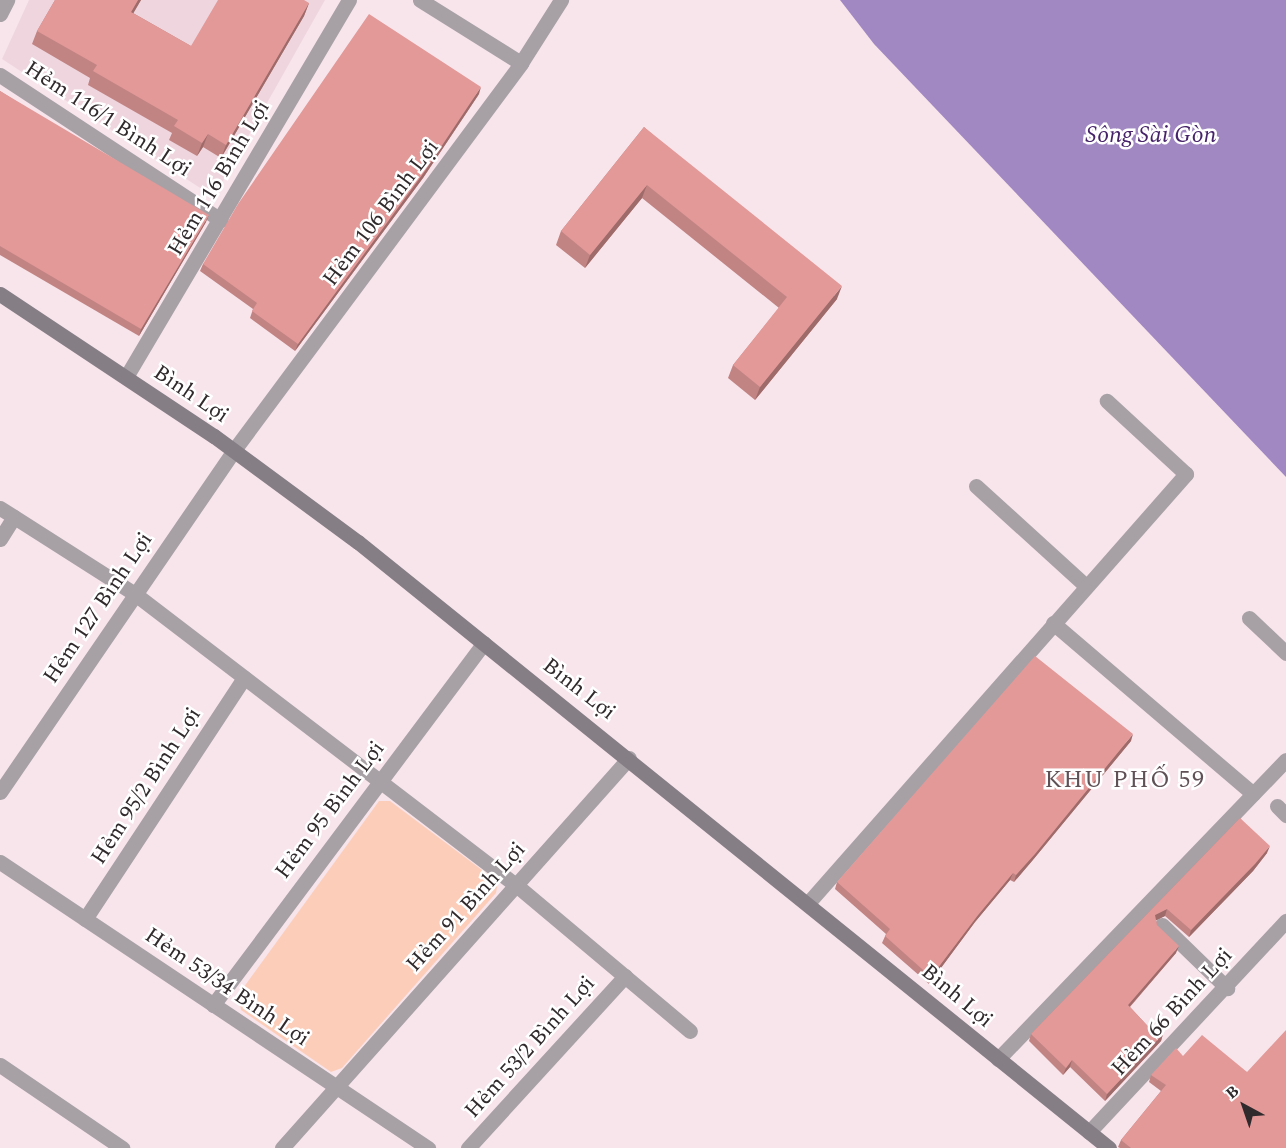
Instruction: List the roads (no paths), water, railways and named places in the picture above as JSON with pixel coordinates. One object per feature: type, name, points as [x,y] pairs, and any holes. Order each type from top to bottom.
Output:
[{"type":"street","points":[[0,14],[7,0]]},
{"type":"street","name":"Hẻm 116 Bình Lợi","points":[[126,377],[221,220],[349,0]]},
{"type":"street","points":[[420,0],[521,63]]},
{"type":"street","name":"Hẻm 106 Bình Lợi","points":[[234,450],[521,63],[561,0]]},
{"type":"street","name":"Hẻm 116/1 Bình Lợi","points":[[0,75],[221,220]]},
{"type":"street","name":"Bình Lợi","points":[[0,294],[234,450],[629,758],[1109,1148]]},
{"type":"street","points":[[808,903],[1186,474],[1107,401]]},
{"type":"street","name":"Hẻm 127 Bình Lợi","points":[[0,792],[234,450]]},
{"type":"street","points":[[976,486],[1086,586]]},
{"type":"street","points":[[0,508],[135,594],[379,781]]},
{"type":"street","points":[[0,538],[14,517]]},
{"type":"street","points":[[1249,618],[1286,653]]},
{"type":"street","points":[[1053,623],[1253,794]]},
{"type":"street","name":"Hẻm 95 Bình Lợi","points":[[213,1005],[484,643]]},
{"type":"street","name":"Hẻm 95/2 Bình Lợi","points":[[85,919],[244,678]]},
{"type":"street","name":"Hẻm 91 Bình Lợi","points":[[282,1148],[629,758]]},
{"type":"street","points":[[998,1059],[1286,760]]},
{"type":"street","name":"Hẻm 53/2 Bình Lợi","points":[[379,781],[516,885],[690,1031]]},
{"type":"street","name":"Hẻm 53/34 Bình Lợi","points":[[0,862],[428,1148]]},
{"type":"street","name":"Hẻm 66 Bình Lợi","points":[[1089,1132],[1227,988],[1286,921]]},
{"type":"street","points":[[1162,925],[1227,988]]},
{"type":"street","name":"Hẻm 53/2 Bình Lợi","points":[[468,1148],[625,976]]},
{"type":"street","points":[[0,1065],[122,1148]]},
{"type":"water","name":"Sông Sài Gòn","points":[[840,0],[1286,0],[1286,477],[874,44]]},
{"type":"district","name":"KHU PHỐ 59","points":[[1125,781]]}]
